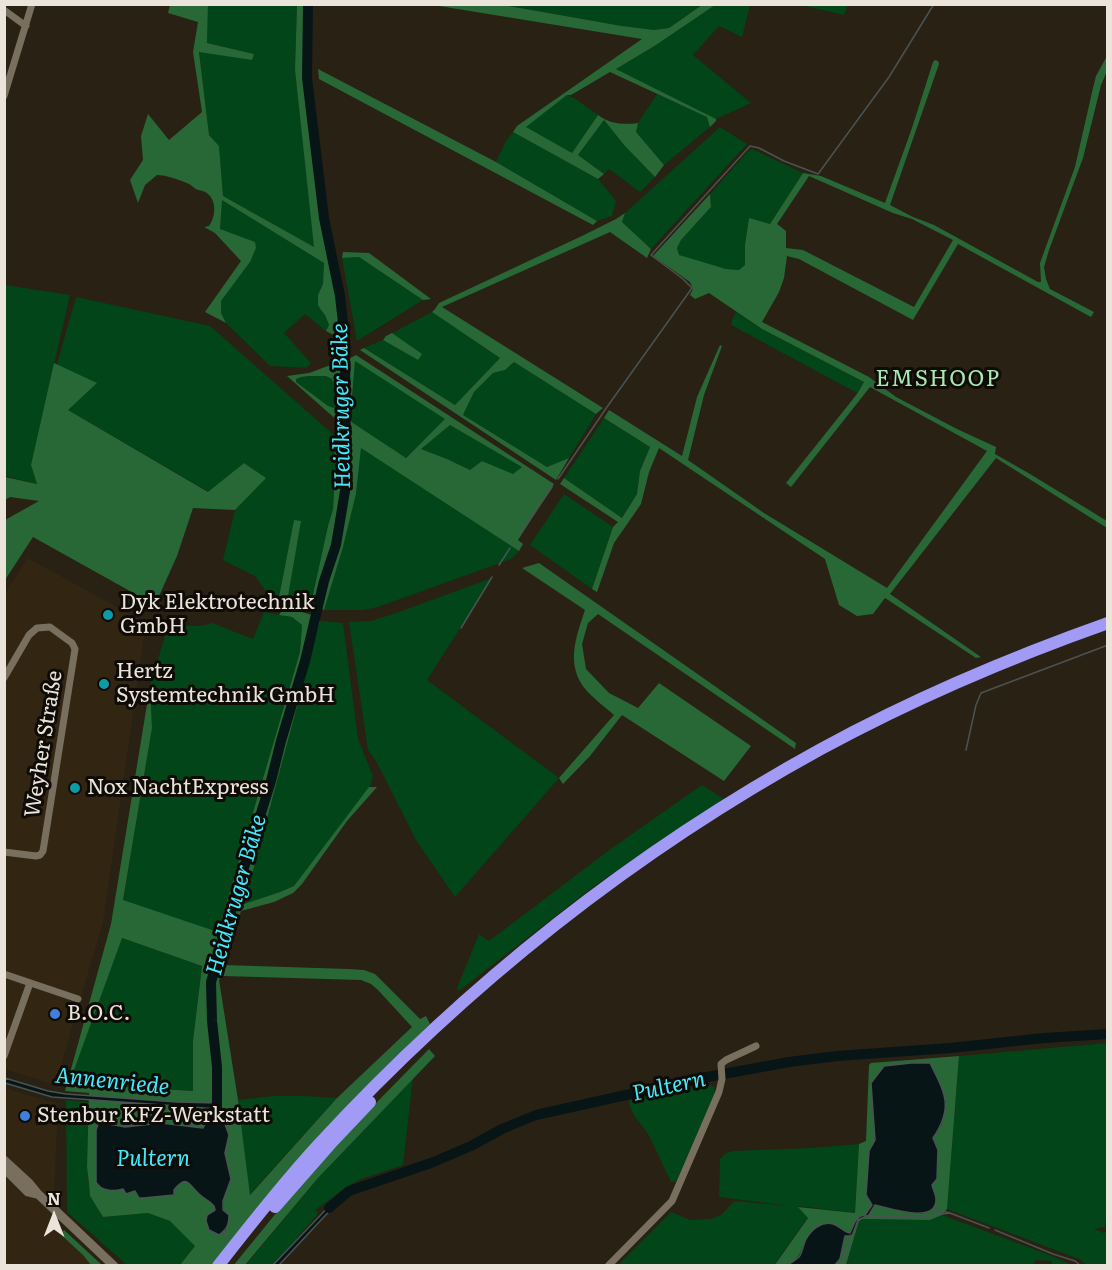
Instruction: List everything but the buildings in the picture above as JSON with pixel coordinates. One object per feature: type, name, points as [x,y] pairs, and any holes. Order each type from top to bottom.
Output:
[{"type":"highway","points":[[218,1266],[300,1165],[374,1087],[454,1010],[503,968],[616,880],[716,812],[819,750],[965,679],[1107,623]]},
{"type":"highway","points":[[227,1266],[326,1150],[402,1068],[508,973],[619,886],[755,796],[861,736],[989,676],[1107,631]]},
{"type":"main road","points":[[4,1160],[114,1266]]},
{"type":"main road","points":[[4,1168],[28,1192],[38,1194]]},
{"type":"street","points":[[4,96],[32,4]]},
{"type":"street","points":[[4,10],[26,26]]},
{"type":"street","name":"Weyher Straße","points":[[4,678],[29,635],[37,628],[50,627],[72,643],[75,649],[43,851],[36,856],[4,852]]},
{"type":"street","points":[[4,974],[78,999]]},
{"type":"street","points":[[4,1056],[30,983]]},
{"type":"street","points":[[608,1266],[672,1201],[719,1092],[721,1064],[726,1059],[756,1046]]},
{"type":"shaded area","points":[[28,558],[146,623],[103,922],[55,1085],[5,1069],[4,595]]},
{"type":"shaded area","points":[[4,1088],[58,1104],[53,1221],[64,1230],[60,1235],[91,1265],[5,1265]]},
{"type":"green space","points":[[170,5],[208,5],[207,43],[254,54],[252,60],[199,52],[209,135],[219,146],[223,196],[314,247],[295,70],[297,5],[307,5],[306,78],[324,218],[345,341],[326,331],[329,325],[318,305],[318,295],[323,284],[324,263],[222,200],[220,229],[255,242],[256,248],[250,262],[221,301],[221,313],[226,323],[205,312],[241,261],[215,233],[204,227],[209,226],[213,219],[212,198],[186,182],[157,175],[145,185],[138,203],[130,180],[143,160],[141,136],[148,114],[169,140],[202,112],[193,52],[198,22],[168,13]]},
{"type":"green space","points":[[208,5],[297,5],[295,70],[315,248],[223,196],[219,146],[209,135],[199,51],[252,60],[254,54],[207,43]]},
{"type":"green space","points":[[433,5],[503,5],[654,30],[669,28],[702,5],[715,5],[616,69],[716,121],[710,127],[707,117],[610,72],[571,95],[567,95],[526,127],[572,153],[598,115],[617,123],[638,123],[636,132],[664,165],[655,177],[604,120],[578,155],[604,174],[598,179],[513,132],[517,126],[642,39]]},
{"type":"green space","points":[[503,5],[702,5],[669,28],[654,30]]},
{"type":"green space","points":[[715,5],[750,5],[742,37],[719,26],[693,55],[751,103],[716,119],[616,69],[656,45]]},
{"type":"green space","points":[[800,5],[848,5],[844,15]]},
{"type":"green space","points":[[1107,56],[1107,71],[1101,85],[1083,158],[1044,267],[1050,289],[1094,312],[1091,317],[958,244],[913,320],[799,259],[787,256],[784,278],[779,292],[762,322],[869,377],[896,397],[996,447],[995,454],[1107,521],[1107,528],[996,458],[890,594],[981,657],[976,658],[885,598],[873,614],[857,616],[839,605],[825,559],[659,448],[649,472],[641,504],[614,543],[597,592],[592,589],[613,527],[618,522],[560,484],[564,478],[622,518],[637,494],[640,471],[650,447],[604,418],[609,410],[682,456],[697,397],[720,345],[722,346],[704,395],[688,460],[764,513],[887,588],[987,451],[870,387],[791,487],[786,483],[864,382],[762,329],[709,293],[695,299],[690,295],[693,289],[690,282],[653,256],[710,194],[711,207],[681,240],[677,248],[679,255],[726,269],[739,270],[745,265],[749,218],[770,224],[803,173],[821,176],[885,203],[935,60],[939,64],[890,205],[934,225],[1041,282],[1040,263],[1075,167],[1096,76]],"holes":[[[809,176],[912,219],[953,240],[914,307],[803,250],[786,248],[786,231],[777,224]]]},
{"type":"green space","points":[[318,69],[496,162],[597,221],[593,225],[319,79]]},
{"type":"green space","points":[[657,94],[708,117],[710,127],[664,165],[635,132],[638,123]]},
{"type":"green space","points":[[567,95],[598,115],[572,153],[525,127]]},
{"type":"green space","points":[[604,120],[655,177],[640,192],[609,169],[604,174],[578,155]]},
{"type":"green space","points":[[720,127],[747,144],[651,249],[622,222],[625,213]]},
{"type":"green space","points":[[513,132],[598,179],[616,201],[612,216],[597,221],[496,162]]},
{"type":"green space","points":[[752,149],[803,173],[770,224],[749,219],[745,265],[739,270],[726,269],[679,256],[677,248],[681,240],[711,207],[710,194]]},
{"type":"green space","points":[[221,199],[324,263],[323,284],[318,295],[321,310],[329,325],[326,331],[305,314],[284,333],[311,363],[307,368],[270,366],[226,323],[221,313],[221,301],[250,262],[220,229]]},
{"type":"green space","points":[[625,213],[622,222],[651,249],[647,258],[610,232],[442,307],[603,408],[596,414],[514,362],[505,370],[493,373],[474,392],[463,415],[547,467],[569,458],[556,480],[360,350],[364,348],[455,405],[500,358],[432,312],[439,303],[584,235]]},
{"type":"green space","points":[[343,252],[369,253],[431,299],[423,300],[359,257],[342,258]]},
{"type":"green space","points":[[359,257],[423,300],[357,341],[342,258]]},
{"type":"green space","points":[[5,285],[70,295],[31,465],[37,484],[5,476]]},
{"type":"green space","points":[[76,297],[210,326],[334,435],[333,509],[310,608],[287,602],[300,521],[294,521],[279,597],[269,596],[255,576],[223,560],[235,510],[265,478],[244,463],[209,492],[68,410],[57,364]]},
{"type":"green space","points":[[432,312],[500,358],[455,405],[364,348],[383,340],[418,360],[421,354],[392,333]]},
{"type":"green space","points":[[736,312],[762,329],[864,382],[857,393],[731,325]]},
{"type":"green space","points":[[392,333],[422,354],[418,360],[383,340]]},
{"type":"green space","points":[[356,355],[554,484],[518,540],[523,544],[519,551],[361,448],[356,494],[343,547],[324,610],[319,608],[337,543],[347,487],[347,360]],"holes":[[[355,361],[445,419],[406,458],[350,421]],[[450,425],[522,467],[513,474],[482,461],[470,470],[421,449]]]},
{"type":"green space","points":[[344,360],[344,417],[339,422],[287,376],[309,373]],"holes":[[[326,376],[332,379],[339,404],[337,409],[328,406],[296,382],[296,379],[301,377]]]},
{"type":"green space","points":[[355,361],[446,419],[405,458],[350,421]]},
{"type":"green space","points":[[514,362],[596,414],[569,458],[547,467],[463,415],[474,392],[493,373],[505,370]]},
{"type":"green space","points":[[54,363],[97,383],[68,410],[208,492],[244,463],[266,478],[235,510],[193,508],[177,556],[155,605],[33,537],[5,580],[5,520],[39,501],[10,497],[5,500],[5,477],[37,484],[31,465]]},
{"type":"green space","points":[[326,376],[332,379],[339,404],[337,409],[328,407],[296,382],[296,379]]},
{"type":"green space","points":[[604,418],[650,447],[640,471],[637,494],[622,518],[564,478]]},
{"type":"green space","points":[[450,425],[523,467],[513,474],[482,461],[470,470],[420,449]]},
{"type":"green space","points":[[334,435],[345,441],[345,485],[335,544],[316,608],[310,608],[333,509]]},
{"type":"green space","points":[[361,447],[519,551],[511,559],[378,607],[363,610],[324,610],[356,494]]},
{"type":"green space","points":[[564,494],[613,527],[592,589],[530,545]]},
{"type":"green space","points":[[294,520],[301,521],[287,602],[279,597]]},
{"type":"green space","points":[[539,563],[796,743],[795,749],[598,614],[588,623],[582,644],[586,669],[609,693],[638,708],[659,683],[751,746],[724,781],[622,715],[590,756],[563,784],[559,778],[614,715],[586,690],[576,671],[574,651],[585,610],[522,568]]},
{"type":"green space","points":[[492,578],[427,680],[559,778],[455,897],[416,840],[376,761],[368,750],[349,622],[371,621]]},
{"type":"green space","points":[[284,607],[312,615],[304,660],[213,971],[215,972],[300,685],[317,619],[320,621],[244,904],[294,886],[369,787],[377,787],[347,821],[302,884],[293,893],[274,902],[241,911],[224,965],[364,970],[375,974],[420,1019],[426,1016],[430,1024],[383,1070],[212,1265],[180,1265],[195,1246],[170,1221],[148,1213],[103,1217],[90,1196],[87,1167],[89,1093],[65,1091],[111,924],[150,686],[152,728],[123,900],[218,932],[300,652],[302,625],[292,617],[279,615]],"holes":[[[122,938],[202,966],[193,1041],[193,1091],[90,1085],[70,1081]],[[223,976],[361,980],[378,990],[412,1027],[337,1098],[250,1195],[219,980]],[[104,1123],[125,1127],[161,1123],[191,1126],[229,1135],[225,1153],[231,1179],[223,1201],[226,1230],[219,1235],[212,1212],[215,1210],[214,1206],[187,1182],[178,1185],[174,1190],[174,1195],[139,1198],[135,1191],[126,1194],[123,1188],[96,1182],[96,1130]]]},
{"type":"green space","points":[[264,612],[292,617],[302,625],[300,652],[218,932],[123,901],[152,728],[150,686],[168,626],[201,626],[212,623],[253,639]]},
{"type":"green space","points":[[320,621],[343,623],[358,739],[373,776],[370,787],[294,886],[244,904]]},
{"type":"green space","points":[[702,785],[724,799],[593,887],[459,991],[457,988],[479,934],[489,941],[612,848]]},
{"type":"green space","points":[[121,938],[202,966],[193,1041],[194,1091],[90,1085],[69,1081]]},
{"type":"green space","points":[[1107,1043],[1107,1213],[1105,1227],[1094,1229],[1104,1233],[1107,1231],[1107,1265],[1087,1265],[1079,1259],[947,1209],[959,1056]]},
{"type":"green space","points":[[429,1049],[435,1056],[318,1178],[245,1265],[233,1266],[332,1148]]},
{"type":"green space","points":[[959,1056],[947,1209],[942,1215],[930,1220],[862,1219],[859,1221],[846,1265],[835,1265],[840,1259],[845,1236],[852,1236],[858,1220],[869,1215],[875,1205],[923,1214],[932,1185],[937,1179],[938,1150],[933,1138],[942,1124],[946,1100],[871,1083],[875,1140],[869,1151],[866,1195],[872,1205],[865,1215],[860,1216],[850,1233],[846,1233],[841,1228],[805,1240],[795,1260],[774,1266],[808,1218],[798,1207],[855,1213],[859,1144],[866,1141],[869,1065]]},
{"type":"green space","points":[[413,1078],[403,1165],[361,1179],[315,1210],[319,1213],[273,1265],[245,1266],[318,1178]]},
{"type":"green space","points":[[710,1085],[714,1087],[714,1097],[676,1182],[671,1182],[648,1134],[631,1110],[629,1101]]},
{"type":"green space","points":[[273,1096],[337,1098],[249,1195],[238,1100]]},
{"type":"green space","points":[[66,1100],[89,1102],[87,1167],[90,1196],[103,1217],[148,1213],[170,1221],[195,1246],[180,1265],[127,1265],[67,1212]]},
{"type":"green space","points":[[859,1144],[855,1213],[798,1206],[808,1217],[774,1265],[617,1266],[671,1212],[690,1220],[710,1219],[721,1215],[734,1201],[790,1206],[719,1197],[720,1159],[726,1153]]},
{"type":"green space","points":[[942,1215],[1072,1265],[1053,1265],[1051,1261],[1036,1260],[1032,1266],[846,1266],[859,1221],[862,1219],[930,1220]]},
{"type":"green space","points":[[64,1230],[102,1265],[91,1265],[60,1234]]},
{"type":"water","points":[[930,1063],[945,1100],[944,1117],[933,1138],[938,1150],[937,1179],[932,1185],[936,1197],[934,1207],[929,1211],[911,1213],[875,1205],[869,1215],[858,1220],[852,1236],[845,1236],[840,1259],[835,1265],[788,1265],[799,1257],[806,1239],[818,1227],[829,1223],[850,1233],[857,1219],[865,1215],[872,1205],[866,1195],[869,1151],[875,1140],[871,1083],[884,1066]]},
{"type":"water","points":[[5,1078],[66,1094],[217,1103],[218,1109],[52,1097],[5,1083]]},
{"type":"water","name":"Pultern","points":[[209,1116],[222,1116],[229,1135],[225,1153],[231,1179],[223,1201],[223,1210],[229,1218],[227,1226],[219,1235],[209,1230],[206,1221],[207,1215],[215,1210],[214,1206],[187,1182],[178,1185],[174,1190],[174,1195],[139,1198],[135,1191],[126,1194],[123,1189],[108,1190],[96,1182],[98,1124],[125,1127],[161,1123],[203,1128]]},
{"type":"water","points":[[340,1198],[279,1265],[273,1265],[333,1202]]},
{"type":"waterway","name":"Heidkruger Bäke","points":[[217,1116],[217,1067],[211,982],[305,661],[324,581],[336,545],[346,485],[345,341],[340,296],[324,218],[307,78],[308,4]]},
{"type":"waterway","points":[[558,479],[692,288],[651,255],[750,146],[818,174],[889,77],[934,4]]},
{"type":"waterway","points":[[520,534],[552,487]]},
{"type":"waterway","points":[[499,565],[510,548]]},
{"type":"waterway","points":[[461,628],[492,577]]},
{"type":"waterway","points":[[966,750],[981,693],[1108,645]]},
{"type":"waterway","name":"Pultern","points":[[329,1208],[349,1191],[431,1163],[536,1115],[707,1077],[789,1062],[1108,1034]]},
{"type":"waterway","points":[[933,1209],[989,1228]]},
{"type":"waterway","points":[[866,1216],[920,1217],[950,1213]]},
{"type":"waterway","points":[[995,1230],[1075,1261],[1081,1266]]},
{"type":"waterway","points":[[224,1231],[227,1241]]},
{"type":"waterway","points":[[842,1266],[851,1235]]},
{"type":"waterway","points":[[241,1260],[244,1266]]},
{"type":"place","name":"Dyk Elektrotechnik GmbH","points":[[108,615]]},
{"type":"place","name":"Hertz Systemtechnik GmbH","points":[[104,684]]},
{"type":"place","name":"Nox NachtExpress","points":[[75,788]]},
{"type":"place","name":"B.O.C.","points":[[55,1014]]},
{"type":"place","name":"Stenbur KFZ-Werkstatt","points":[[25,1116]]},
{"type":"district","name":"EMSHOOP","points":[[938,380]]},
{"type":"water label","name":"Annenriede","points":[[112,1082]]}]
